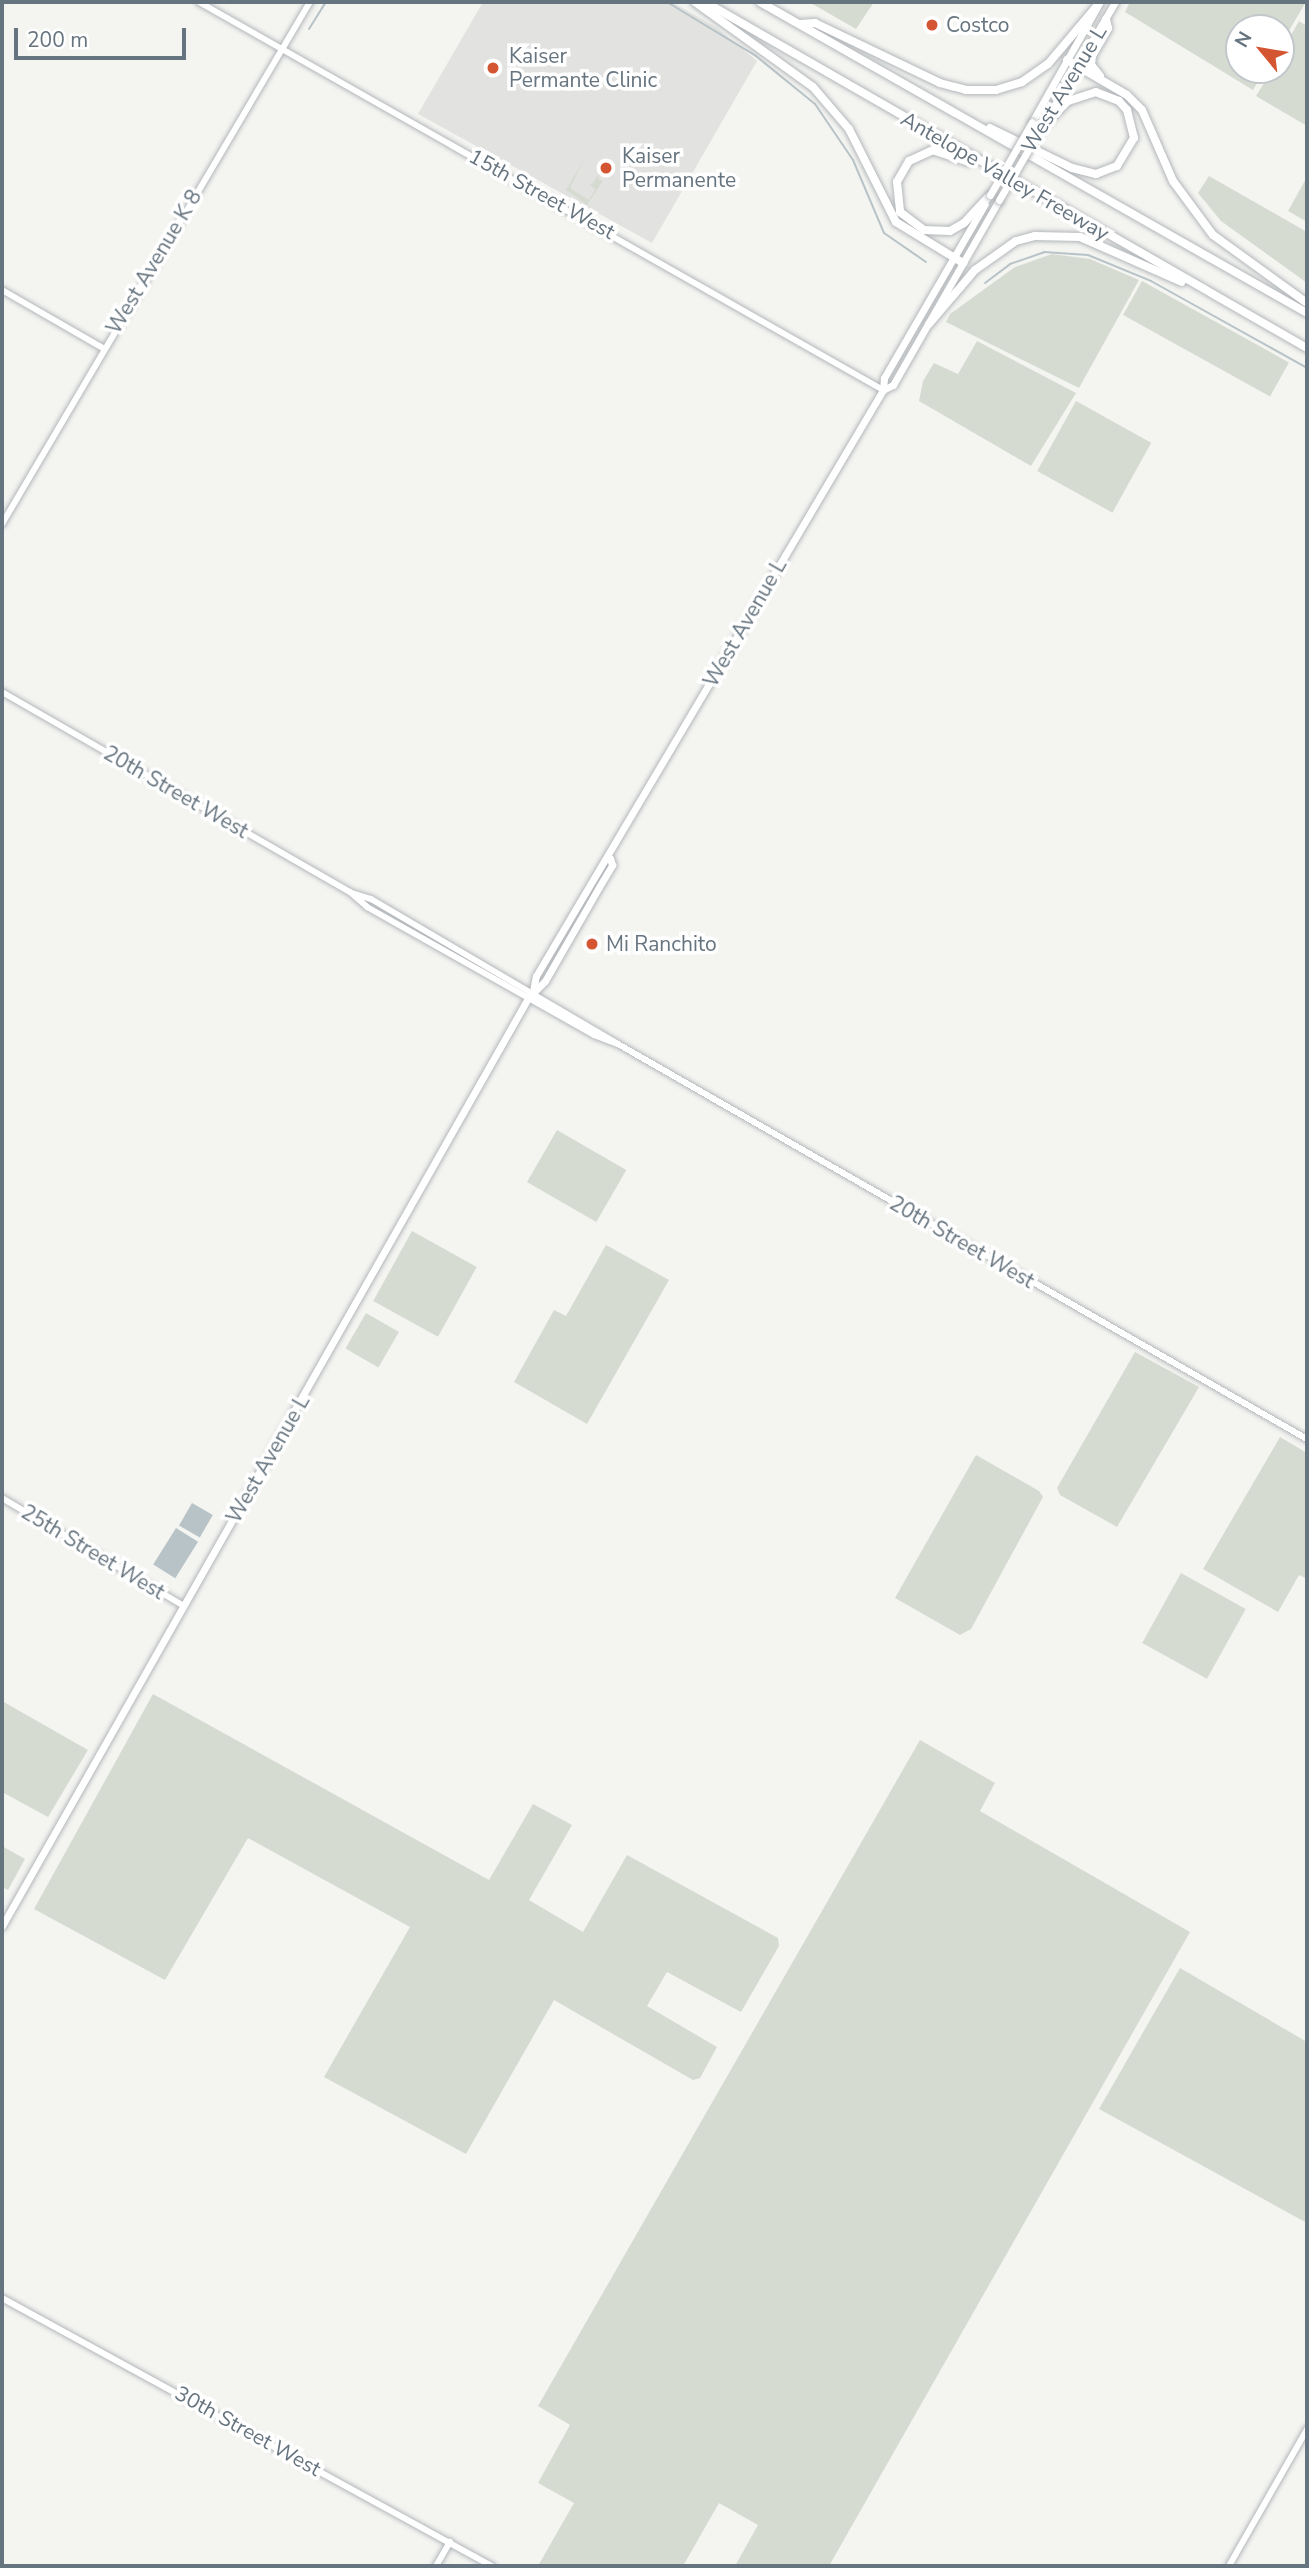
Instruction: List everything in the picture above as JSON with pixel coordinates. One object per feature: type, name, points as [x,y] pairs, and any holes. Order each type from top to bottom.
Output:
[{"type":"highway","points":[[695,2],[813,87],[849,129],[896,222],[963,263]]},
{"type":"highway","name":"Antelope Valley Freeway","points":[[705,2],[1307,348]]},
{"type":"highway","name":"Antelope Valley Freeway","points":[[760,2],[1307,313]]},
{"type":"highway","points":[[800,24],[816,23],[940,83],[966,90],[996,90],[1022,82],[1048,64],[1099,4]]},
{"type":"highway","points":[[1106,19],[1108,28],[1091,65],[1107,84]]},
{"type":"highway","points":[[1067,60],[1107,84],[1142,110],[1173,181],[1213,235],[1307,303]]},
{"type":"highway","points":[[971,121],[1089,173],[1117,166],[1134,138],[1126,110],[1119,101],[1096,92],[1068,101],[1041,128]]},
{"type":"highway","points":[[990,195],[964,223],[938,232],[906,219],[896,201],[898,182],[909,161],[933,150],[947,151],[1056,204]]},
{"type":"highway","points":[[929,324],[975,270],[996,253],[1016,242],[1056,234],[1080,237],[1222,300]]},
{"type":"main road","name":"15th Street West","points":[[199,2],[883,390]]},
{"type":"main road","name":"West Avenue K 8","points":[[2,524],[103,348],[310,2]]},
{"type":"main road","name":"West Avenue L","points":[[883,390],[893,385],[1115,2]]},
{"type":"main road","name":"West Avenue L","points":[[2,1926],[533,991],[536,976],[603,861],[610,858],[883,390],[884,378],[1099,4]]},
{"type":"main road","points":[[2,290],[103,348]]},
{"type":"main road","name":"20th Street West","points":[[2,692],[350,892],[367,907],[528,999],[618,1044]]},
{"type":"main road","name":"20th Street West","points":[[350,892],[372,899],[533,991],[618,1044],[1307,1440]]},
{"type":"main road","name":"25th Street West","points":[[2,1498],[184,1606]]},
{"type":"main road","name":"30th Street West","points":[[2,2298],[492,2566]]},
{"type":"main road","points":[[1229,2566],[1307,2429]]},
{"type":"main road","points":[[436,2566],[450,2542]]},
{"type":"shaded area","name":"Kaiser Permanente","points":[[483,2],[672,2],[716,27],[757,61],[652,243],[418,114]]},
{"type":"shaded area","points":[[809,2],[874,2],[856,29]]},
{"type":"shaded area","points":[[1130,2],[1306,2],[1295,20],[1295,14],[1225,14],[1225,73],[1125,12]]},
{"type":"shaded area","points":[[1299,21],[1307,26],[1307,126],[1256,96],[1263,84],[1295,84],[1295,28]]},
{"type":"shaded area","points":[[1243,84],[1257,84],[1253,90]]},
{"type":"shaded area","points":[[586,156],[570,188],[589,200],[595,189],[588,183],[592,184],[604,167],[598,178],[603,181],[587,205],[566,190]]},
{"type":"shaded area","points":[[1209,176],[1307,232],[1307,283],[1221,221],[1198,193]]},
{"type":"shaded area","points":[[1307,177],[1307,222],[1288,211]]},
{"type":"shaded area","points":[[1052,254],[1090,259],[1139,280],[1079,388],[946,322],[950,314],[1015,267]]},
{"type":"shaded area","points":[[1142,281],[1289,362],[1270,397],[1123,315]]},
{"type":"shaded area","points":[[977,341],[1076,393],[1031,466],[919,401],[923,381],[934,363],[958,374]]},
{"type":"shaded area","points":[[1076,401],[1151,443],[1112,513],[1037,471]]},
{"type":"shaded area","points":[[557,1130],[626,1170],[596,1222],[527,1182]]},
{"type":"shaded area","points":[[412,1231],[477,1267],[438,1337],[373,1301]]},
{"type":"shaded area","points":[[606,1245],[669,1280],[587,1424],[514,1382],[554,1310],[566,1316]]},
{"type":"shaded area","points":[[366,1313],[399,1332],[378,1368],[346,1349]]},
{"type":"shaded area","points":[[1135,1352],[1199,1387],[1117,1527],[1060,1495],[1057,1488]]},
{"type":"shaded area","points":[[1280,1437],[1307,1453],[1307,1579],[1299,1575],[1278,1612],[1203,1569]]},
{"type":"shaded area","points":[[976,1455],[1039,1491],[1043,1497],[971,1629],[960,1635],[895,1598]]},
{"type":"shaded area","points":[[192,1503],[213,1515],[200,1538],[179,1526]]},
{"type":"shaded area","points":[[176,1528],[198,1542],[175,1578],[153,1564]]},
{"type":"shaded area","points":[[1181,1573],[1246,1609],[1207,1679],[1142,1643]]},
{"type":"shaded area","points":[[153,1694],[489,1880],[533,1804],[572,1825],[529,1900],[583,1932],[627,1855],[778,1938],[779,1946],[741,2012],[667,1972],[647,2006],[717,2047],[700,2078],[693,2080],[554,2000],[466,2154],[324,2077],[410,1927],[248,1838],[165,1980],[34,1909]]},
{"type":"shaded area","points":[[2,1701],[88,1750],[48,1817],[2,1792]]},
{"type":"shaded area","points":[[920,1740],[995,1783],[980,1811],[1190,1932],[829,2566],[735,2566],[758,2525],[719,2503],[683,2566],[538,2566],[574,2503],[538,2483],[570,2425],[538,2406]]},
{"type":"shaded area","points":[[2,1846],[25,1859],[8,1890],[2,1887]]},
{"type":"shaded area","points":[[1180,1968],[1307,2042],[1307,2223],[1099,2109]]},
{"type":"waterway","points":[[309,29],[326,2]]},
{"type":"waterway","points":[[667,2],[756,56],[815,104],[853,160],[884,233],[926,262]]},
{"type":"waterway","points":[[985,283],[1010,264],[1044,252],[1088,255],[1151,281],[1307,368]]},
{"type":"place","name":"Costco","points":[[932,25]]},
{"type":"place","name":"Kaiser Permante Clinic","points":[[493,68]]},
{"type":"place","name":"Kaiser Permanente","points":[[606,168]]},
{"type":"place","name":"Mi Ranchito","points":[[592,944]]}]
